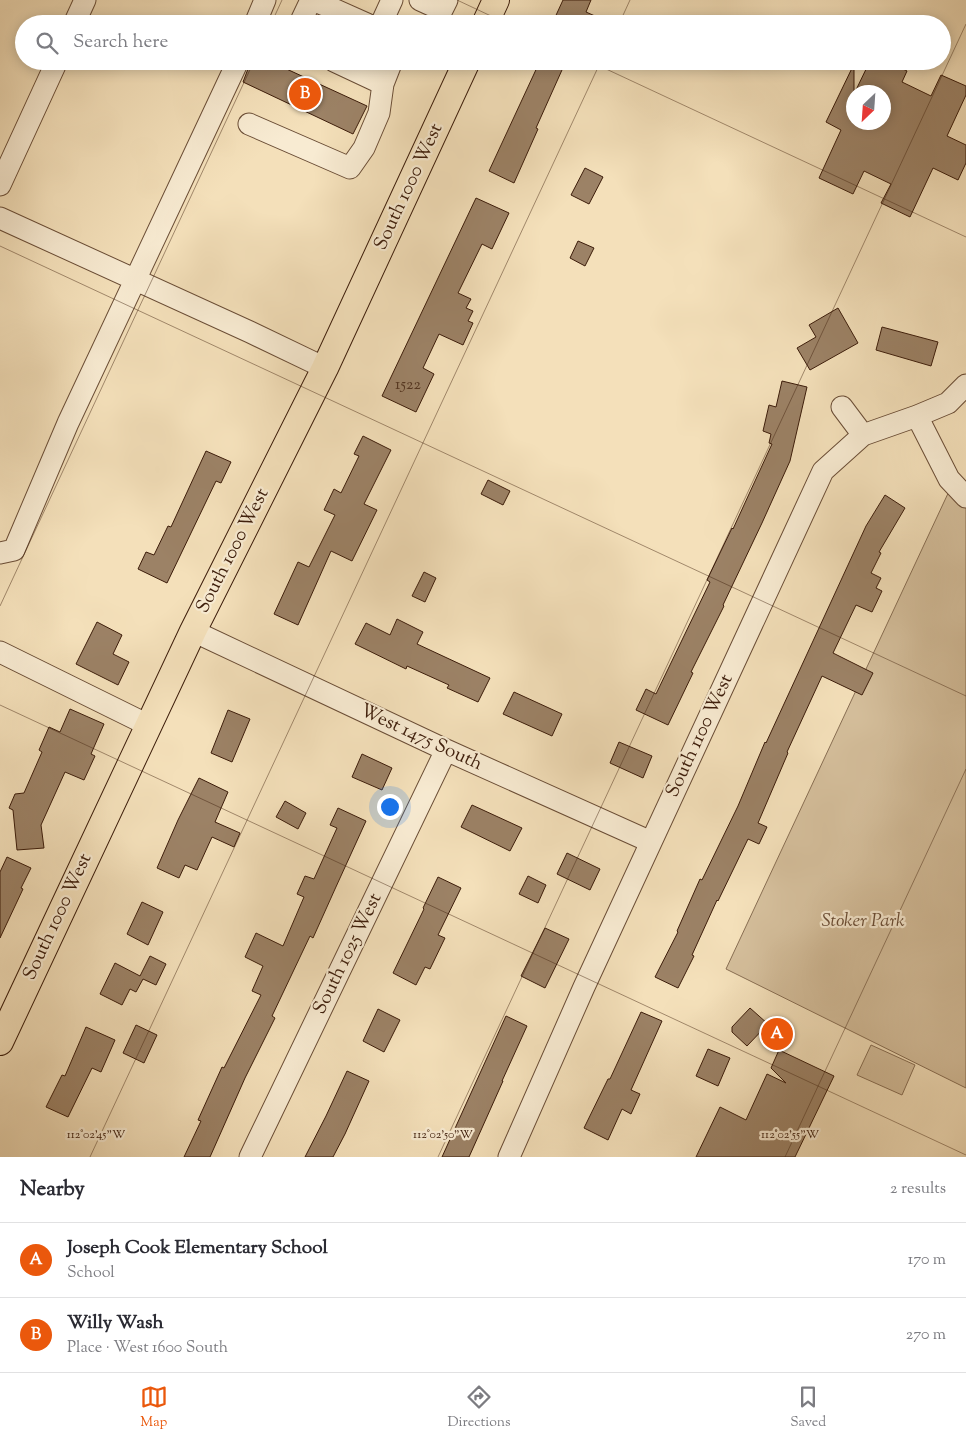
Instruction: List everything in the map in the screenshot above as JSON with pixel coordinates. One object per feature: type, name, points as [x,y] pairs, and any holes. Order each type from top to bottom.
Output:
[{"type":"main road","points":[[488,15],[496,0]]},
{"type":"main road","name":"South 1000 West","points":[[0,1042],[193,631],[325,368],[458,70]]},
{"type":"street","points":[[78,15],[85,0]]},
{"type":"street","points":[[259,15],[266,0]]},
{"type":"street","points":[[304,15],[312,0],[346,15]]},
{"type":"street","points":[[385,15],[392,0]]},
{"type":"street","points":[[420,0],[442,10],[447,0]]},
{"type":"street","points":[[0,185],[53,70]]},
{"type":"street","points":[[0,553],[14,550],[68,423],[234,70]]},
{"type":"street","points":[[353,70],[383,84]]},
{"type":"street","points":[[249,124],[350,168],[364,148],[379,113],[383,84],[388,70]]},
{"type":"street","points":[[0,218],[325,368]]},
{"type":"street","name":"South 1100 West","points":[[509,1157],[584,987],[824,471],[863,435],[918,416],[948,403],[966,386]]},
{"type":"street","points":[[842,407],[863,435]]},
{"type":"street","points":[[918,416],[949,479],[966,497]]},
{"type":"street","name":"West 1475 South","points":[[193,631],[446,750],[651,842]]},
{"type":"street","points":[[0,652],[148,725]]},
{"type":"street","name":"South 1025 West","points":[[250,1157],[446,750]]},
{"type":"green space","name":"Stoker Park","points":[[951,487],[966,498],[966,1088],[726,969]]},
{"type":"green space","points":[[871,1045],[915,1065],[902,1095],[857,1075]]},
{"type":"building","points":[[563,0],[591,0],[586,12],[593,15],[556,15]]},
{"type":"building","points":[[248,70],[289,70],[367,106],[353,134],[243,82]]},
{"type":"building","points":[[536,70],[562,70],[514,183],[489,171]]},
{"type":"building","points":[[851,70],[854,70],[854,85],[846,85],[846,130],[891,130],[891,85],[858,85],[866,70],[905,70],[907,71],[902,82],[931,96],[941,75],[966,86],[966,95],[947,136],[966,145],[966,163],[958,180],[933,168],[910,217],[881,203],[891,184],[864,171],[853,194],[819,178],[841,130],[826,122]]},
{"type":"building","points":[[585,168],[603,177],[589,204],[571,195]]},
{"type":"building","points":[[476,198],[509,213],[492,249],[482,244],[458,293],[471,299],[466,308],[473,311],[468,321],[473,323],[463,345],[439,334],[423,368],[434,374],[416,412],[382,396]]},
{"type":"building","points":[[578,241],[594,248],[585,266],[570,258]]},
{"type":"building","points":[[838,308],[858,343],[810,370],[797,348],[816,337],[809,325]]},
{"type":"building","points":[[882,327],[938,342],[931,366],[876,350]]},
{"type":"building","points":[[782,381],[807,387],[790,461],[668,725],[636,710],[646,689],[656,694],[710,582],[707,580],[772,444],[769,443],[771,434],[763,431],[769,405],[776,407]]},
{"type":"building","points":[[363,436],[391,450],[364,504],[377,510],[352,561],[331,551],[298,625],[274,614],[298,562],[309,567],[335,515],[324,510],[334,489],[341,493],[359,456],[354,454]]},
{"type":"building","points":[[206,451],[231,462],[221,483],[216,481],[167,583],[138,569],[146,552],[154,555],[168,526],[171,527]]},
{"type":"building","points":[[488,480],[510,491],[503,505],[481,494]]},
{"type":"building","points":[[885,495],[905,508],[879,552],[881,553],[871,573],[881,578],[876,588],[882,591],[872,612],[856,605],[833,653],[873,673],[862,695],[822,676],[787,752],[758,823],[767,827],[759,844],[748,839],[717,900],[692,955],[694,956],[678,988],[655,977],[678,932],[700,879],[702,880],[738,806],[765,742],[866,526]]},
{"type":"building","points":[[424,572],[436,578],[425,602],[412,596]]},
{"type":"building","points":[[397,619],[423,632],[417,644],[490,678],[478,702],[447,688],[449,685],[407,666],[406,669],[355,644],[366,623],[390,635]]},
{"type":"building","points":[[97,622],[122,635],[113,654],[129,662],[118,685],[76,664]]},
{"type":"building","points":[[514,692],[562,714],[552,736],[503,714]]},
{"type":"building","points":[[70,709],[104,724],[91,754],[95,756],[84,780],[65,772],[41,825],[44,848],[17,850],[13,810],[9,808],[15,794],[24,793],[42,752],[39,750],[49,727],[60,732]]},
{"type":"building","points":[[228,710],[250,719],[232,762],[211,753]]},
{"type":"building","points":[[619,742],[652,756],[643,778],[610,763]]},
{"type":"building","points":[[362,754],[392,768],[382,790],[352,777]]},
{"type":"building","points":[[199,778],[228,792],[215,822],[240,833],[234,847],[212,837],[197,870],[185,865],[179,878],[157,868]]},
{"type":"building","points":[[285,801],[306,813],[298,829],[276,817]]},
{"type":"building","points":[[472,805],[522,828],[510,851],[461,827]]},
{"type":"building","points":[[338,808],[366,821],[313,938],[310,936],[272,1016],[275,1018],[245,1078],[210,1157],[184,1157],[201,1121],[198,1120],[222,1067],[224,1068],[261,995],[252,991],[263,966],[245,957],[256,933],[283,946],[304,897],[297,894],[305,876],[314,879],[337,828],[330,825]]},
{"type":"building","points":[[567,853],[600,869],[590,890],[557,874]]},
{"type":"building","points":[[7,857],[31,868],[0,938],[0,872]]},
{"type":"building","points":[[528,876],[546,885],[538,903],[519,894]]},
{"type":"building","points":[[438,877],[461,888],[438,935],[445,938],[430,969],[425,967],[416,985],[393,973]]},
{"type":"building","points":[[142,902],[163,912],[148,945],[127,934]]},
{"type":"building","points":[[545,928],[569,939],[545,988],[521,976]]},
{"type":"building","points":[[150,956],[166,964],[156,985],[143,979],[136,992],[130,989],[122,1005],[100,994],[115,963],[140,976]]},
{"type":"building","points":[[750,1008],[768,1024],[747,1046],[732,1032],[732,1027]]},
{"type":"building","points":[[378,1009],[400,1020],[384,1052],[363,1041]]},
{"type":"building","points":[[641,1012],[662,1021],[631,1090],[640,1094],[631,1114],[622,1109],[608,1140],[584,1128],[608,1079],[610,1079]]},
{"type":"building","points":[[506,1016],[527,1026],[469,1157],[442,1157]]},
{"type":"building","points":[[136,1025],[157,1035],[144,1063],[123,1053]]},
{"type":"building","points":[[86,1027],[115,1040],[101,1072],[92,1068],[68,1117],[46,1107],[62,1075],[65,1076]]},
{"type":"building","points":[[708,1049],[730,1058],[718,1086],[696,1076]]},
{"type":"building","points":[[779,1050],[834,1076],[795,1157],[696,1157],[720,1107],[746,1120],[767,1074],[786,1083],[771,1068]]},
{"type":"building","points":[[347,1071],[369,1081],[345,1134],[333,1157],[305,1157],[326,1116]]},
{"type":"place","name":"Willy Wash","points":[[305,94]]},
{"type":"place","name":"Joseph Cook Elementary School","points":[[777,1034]]}]
